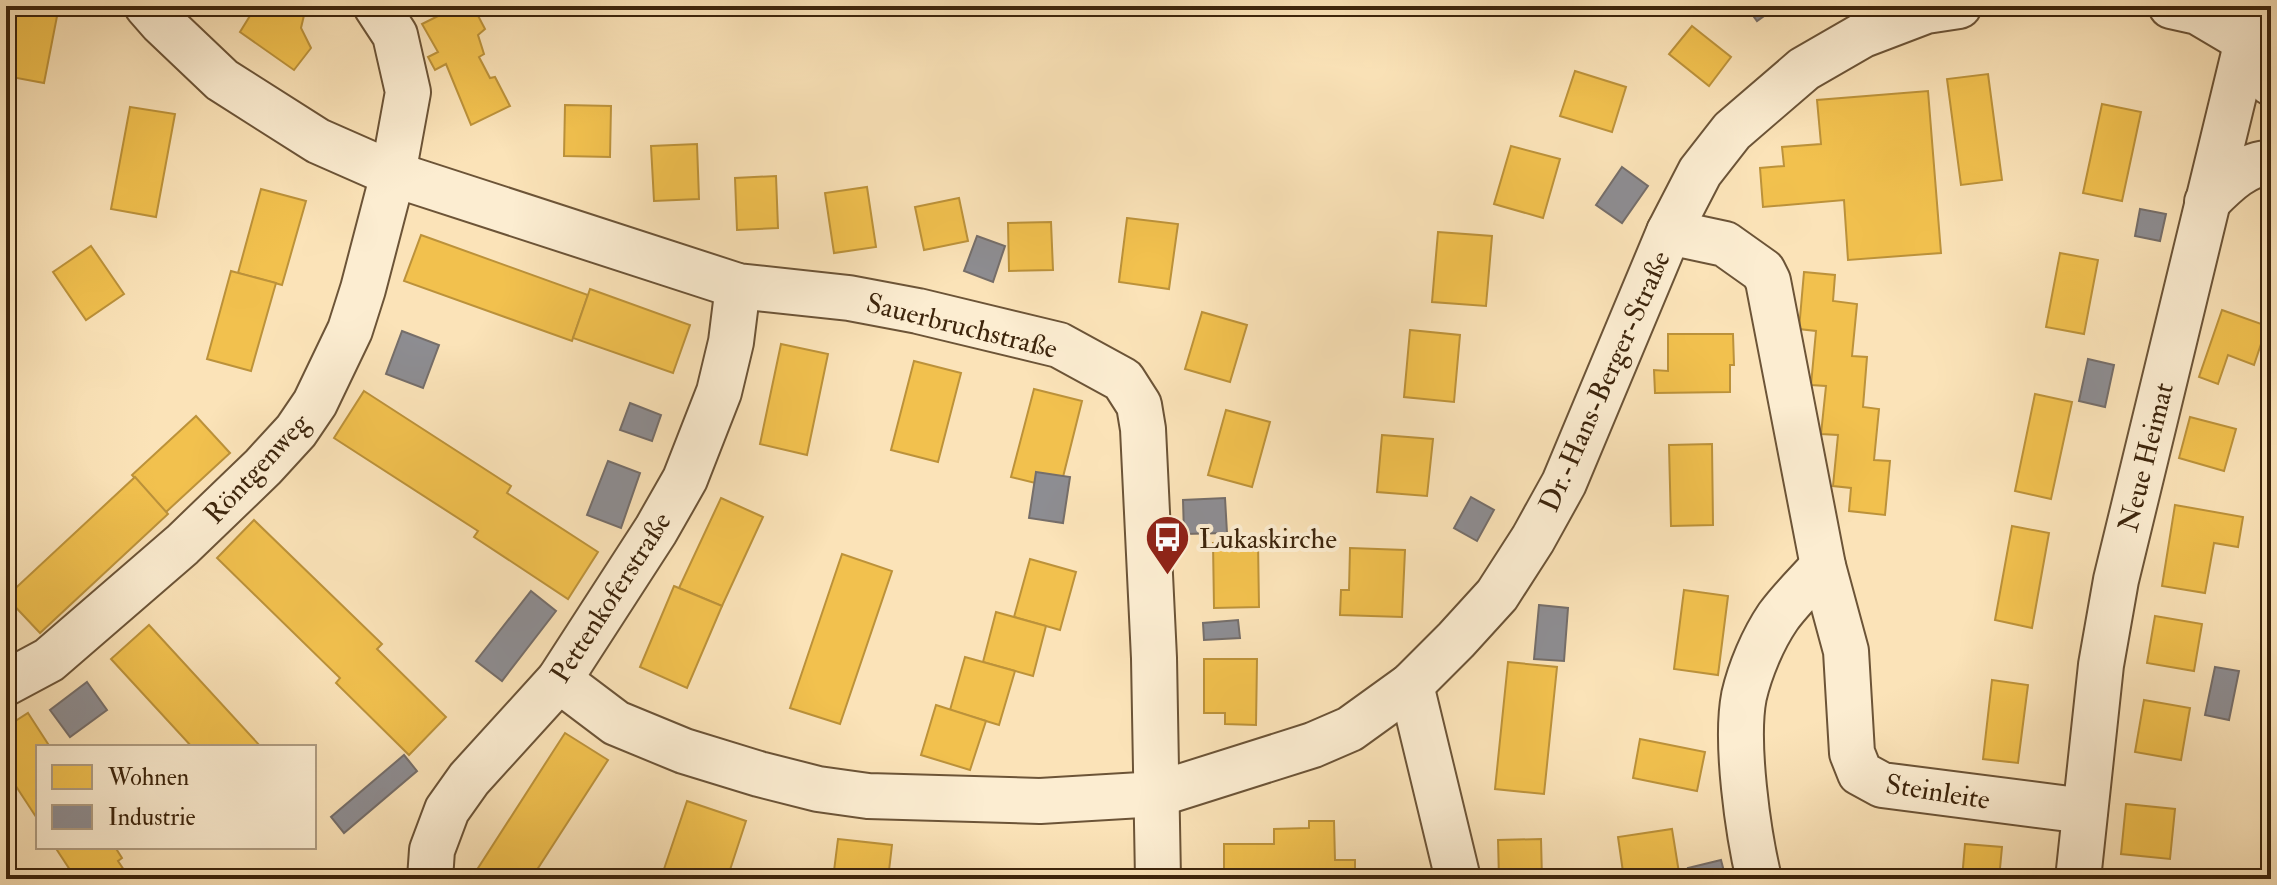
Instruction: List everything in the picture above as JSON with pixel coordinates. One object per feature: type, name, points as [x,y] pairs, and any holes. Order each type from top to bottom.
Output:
[{"type":"street","name":"Sauerbruchstraße","points":[[147,6],[222,80],[318,141],[393,174],[738,286],[849,298],[1059,345],[1123,380],[1139,405],[1143,429],[1154,658],[1158,879]]},
{"type":"street","points":[[376,6],[395,35],[408,92],[393,174]]},
{"type":"street","name":"Dr.-Hans-Berger-Straße","points":[[559,680],[616,723],[684,751],[818,789],[868,796],[1040,801],[1158,794],[1313,745],[1350,729],[1411,685],[1497,595],[1533,539],[1564,483],[1669,232],[1700,172],[1732,131],[1804,69],[1863,35],[1926,11],[1959,6]]},
{"type":"street","points":[[2171,6],[2250,23],[2271,83]]},
{"type":"street","name":"Neue Heimat","points":[[2078,879],[2101,665],[2116,580],[2250,23]]},
{"type":"street","points":[[2207,202],[2231,179],[2263,163],[2271,163]]},
{"type":"street","name":"Röntgenweg","points":[[6,683],[58,653],[182,545],[296,431],[315,403],[350,330],[393,174]]},
{"type":"street","name":"Steinleite","points":[[1669,232],[1725,244],[1763,271],[1768,281],[1823,566],[1846,651],[1852,753],[1860,773],[1882,785],[2085,811]]},
{"type":"street","name":"Pettenkoferstraße","points":[[430,879],[432,850],[447,810],[469,779],[559,680],[656,530],[685,479],[719,392],[731,342],[738,286]]},
{"type":"street","points":[[1759,879],[1742,745],[1744,696],[1759,653],[1778,618],[1823,566]]},
{"type":"street","points":[[1411,685],[1458,879]]},
{"type":"building: Wohnen","points":[[11,6],[59,6],[44,83],[6,76],[6,29]]},
{"type":"building: Wohnen","points":[[256,6],[299,6],[305,11],[301,28],[311,48],[294,70],[240,32]]},
{"type":"building: Wohnen","points":[[458,6],[473,6],[485,29],[478,35],[484,54],[479,57],[490,78],[495,77],[510,106],[471,125],[446,64],[435,70],[428,57],[438,52],[422,24]]},
{"type":"building: Wohnen","points":[[1692,26],[1731,57],[1709,86],[1669,54]]},
{"type":"building: Wohnen","points":[[1575,71],[1626,87],[1612,132],[1560,116]]},
{"type":"building: Wohnen","points":[[1988,74],[2002,180],[1961,185],[1947,79]]},
{"type":"building: Wohnen","points":[[1928,91],[1941,253],[1848,260],[1844,200],[1763,207],[1760,168],[1784,166],[1782,147],[1821,144],[1817,100]]},
{"type":"building: Wohnen","points":[[2102,104],[2141,112],[2122,201],[2083,193]]},
{"type":"building: Wohnen","points":[[565,105],[611,106],[610,157],[564,156]]},
{"type":"building: Wohnen","points":[[130,107],[175,114],[156,217],[111,209]]},
{"type":"building: Wohnen","points":[[697,144],[699,199],[654,201],[651,146]]},
{"type":"building: Wohnen","points":[[1511,146],[1560,159],[1543,218],[1494,204]]},
{"type":"building: Wohnen","points":[[776,176],[778,228],[737,230],[735,178]]},
{"type":"building: Wohnen","points":[[867,187],[876,247],[834,253],[825,193]]},
{"type":"building: Wohnen","points":[[261,189],[306,201],[282,285],[238,273]]},
{"type":"building: Wohnen","points":[[959,198],[968,241],[924,250],[915,207]]},
{"type":"building: Wohnen","points":[[1127,218],[1178,224],[1169,289],[1119,282]]},
{"type":"building: Wohnen","points":[[1051,222],[1053,270],[1009,271],[1008,223]]},
{"type":"building: Wohnen","points":[[1438,232],[1492,236],[1486,306],[1432,302]]},
{"type":"building: Wohnen","points":[[421,235],[588,295],[572,341],[404,281]]},
{"type":"building: Wohnen","points":[[91,246],[124,294],[86,320],[53,272]]},
{"type":"building: Wohnen","points":[[2060,253],[2098,260],[2084,334],[2046,327]]},
{"type":"building: Wohnen","points":[[231,271],[276,283],[251,371],[207,359]]},
{"type":"building: Wohnen","points":[[1804,272],[1835,275],[1833,301],[1857,304],[1852,356],[1867,357],[1863,407],[1879,409],[1874,460],[1890,461],[1885,515],[1849,511],[1851,488],[1833,486],[1838,435],[1821,434],[1826,386],[1811,385],[1816,331],[1799,329]]},
{"type":"building: Wohnen","points":[[590,289],[690,325],[673,373],[573,338]]},
{"type":"building: Wohnen","points":[[2222,310],[2267,326],[2254,365],[2228,355],[2218,384],[2199,377]]},
{"type":"building: Wohnen","points":[[1202,312],[1247,325],[1230,382],[1185,369]]},
{"type":"building: Wohnen","points":[[1410,330],[1460,335],[1454,402],[1404,397]]},
{"type":"building: Wohnen","points":[[1668,334],[1733,334],[1734,365],[1730,365],[1730,392],[1655,393],[1654,370],[1668,371]]},
{"type":"building: Wohnen","points":[[781,344],[828,354],[807,455],[760,444]]},
{"type":"building: Wohnen","points":[[914,361],[961,373],[938,462],[891,450]]},
{"type":"building: Wohnen","points":[[1034,389],[1082,401],[1060,489],[1011,477]]},
{"type":"building: Wohnen","points":[[364,391],[511,486],[507,493],[598,552],[568,599],[474,537],[478,531],[334,438]]},
{"type":"building: Wohnen","points":[[2035,394],[2072,402],[2051,499],[2015,491]]},
{"type":"building: Wohnen","points":[[1226,410],[1270,422],[1252,487],[1208,475]]},
{"type":"building: Wohnen","points":[[196,416],[230,453],[166,512],[132,475]]},
{"type":"building: Wohnen","points":[[2190,417],[2236,429],[2224,471],[2179,458]]},
{"type":"building: Wohnen","points":[[1382,435],[1433,439],[1427,496],[1377,492]]},
{"type":"building: Wohnen","points":[[1712,444],[1713,525],[1671,526],[1669,445]]},
{"type":"building: Wohnen","points":[[135,477],[168,514],[40,633],[6,597]]},
{"type":"building: Wohnen","points":[[721,498],[763,517],[722,606],[679,588]]},
{"type":"building: Wohnen","points":[[2175,505],[2243,517],[2238,547],[2214,543],[2205,593],[2162,586]]},
{"type":"building: Wohnen","points":[[254,520],[382,644],[377,649],[446,717],[409,755],[336,683],[340,678],[217,558]]},
{"type":"building: Wohnen","points":[[2012,526],[2049,533],[2032,628],[1995,620]]},
{"type":"building: Wohnen","points":[[1258,542],[1259,607],[1214,608],[1213,543]]},
{"type":"building: Wohnen","points":[[1350,548],[1405,550],[1402,617],[1340,615],[1341,590],[1349,590]]},
{"type":"building: Wohnen","points":[[842,554],[892,571],[840,724],[790,708]]},
{"type":"building: Wohnen","points":[[1030,559],[1076,572],[1060,630],[1014,617]]},
{"type":"building: Wohnen","points":[[674,586],[722,606],[687,688],[640,667]]},
{"type":"building: Wohnen","points":[[1684,590],[1728,596],[1718,675],[1674,669]]},
{"type":"building: Wohnen","points":[[996,612],[1046,626],[1033,676],[983,662]]},
{"type":"building: Wohnen","points":[[2155,616],[2202,624],[2194,671],[2147,663]]},
{"type":"building: Wohnen","points":[[149,625],[259,745],[190,745],[111,659]]},
{"type":"building: Wohnen","points":[[965,657],[1015,671],[999,725],[950,710]]},
{"type":"building: Wohnen","points":[[1204,659],[1257,659],[1256,725],[1225,724],[1225,713],[1204,713]]},
{"type":"building: Wohnen","points":[[1508,662],[1557,667],[1544,794],[1495,789]]},
{"type":"building: Wohnen","points":[[1992,680],[2028,685],[2018,763],[1983,759]]},
{"type":"building: Wohnen","points":[[2144,700],[2190,708],[2181,760],[2135,752]]},
{"type":"building: Wohnen","points":[[936,705],[986,721],[970,770],[921,755]]},
{"type":"building: Wohnen","points":[[28,713],[49,745],[36,745],[36,817],[6,771],[6,727]]},
{"type":"building: Wohnen","points":[[565,733],[608,760],[531,879],[471,879]]},
{"type":"building: Wohnen","points":[[1640,739],[1705,752],[1697,791],[1633,778]]},
{"type":"building: Wohnen","points":[[687,801],[746,821],[727,879],[675,879],[662,875]]},
{"type":"building: Wohnen","points":[[2126,804],[2175,809],[2170,859],[2121,854]]},
{"type":"building: Wohnen","points":[[1309,821],[1334,821],[1335,860],[1355,860],[1355,879],[1224,879],[1224,844],[1274,844],[1274,829],[1309,828]]},
{"type":"building: Wohnen","points":[[1672,829],[1680,879],[1624,879],[1618,837]]},
{"type":"building: Wohnen","points":[[838,839],[892,845],[888,879],[833,879]]},
{"type":"building: Wohnen","points":[[1541,839],[1542,879],[1499,879],[1498,840]]},
{"type":"building: Wohnen","points":[[1965,844],[2002,847],[1999,879],[1962,879]]},
{"type":"building: Wohnen","points":[[56,849],[116,849],[122,858],[118,861],[130,879],[76,879]]},
{"type":"building: Industrie","points":[[1746,6],[1767,6],[1771,11],[1757,21]]},
{"type":"building: Industrie","points":[[1622,167],[1648,186],[1622,223],[1596,205]]},
{"type":"building: Industrie","points":[[2140,209],[2166,214],[2160,241],[2135,236]]},
{"type":"building: Industrie","points":[[977,236],[1005,246],[993,282],[964,271]]},
{"type":"building: Industrie","points":[[402,331],[439,345],[423,388],[386,374]]},
{"type":"building: Industrie","points":[[2088,359],[2114,365],[2105,407],[2079,401]]},
{"type":"building: Industrie","points":[[2267,389],[2271,390],[2271,441],[2262,440]]},
{"type":"building: Industrie","points":[[630,403],[661,415],[652,441],[620,430]]},
{"type":"building: Industrie","points":[[608,461],[640,473],[621,528],[587,515]]},
{"type":"building: Industrie","points":[[1036,472],[1070,477],[1063,523],[1029,518]]},
{"type":"building: Industrie","points":[[1471,497],[1494,510],[1477,541],[1454,528]]},
{"type":"building: Industrie","points":[[1225,498],[1227,533],[1184,534],[1183,500]]},
{"type":"building: Industrie","points":[[531,591],[556,611],[502,681],[476,661]]},
{"type":"building: Industrie","points":[[1539,605],[1568,608],[1564,661],[1534,659]]},
{"type":"building: Industrie","points":[[1238,620],[1240,638],[1204,640],[1203,623]]},
{"type":"building: Industrie","points":[[2215,667],[2239,671],[2229,720],[2205,715]]},
{"type":"building: Industrie","points":[[87,682],[107,710],[70,737],[50,710]]},
{"type":"building: Industrie","points":[[404,755],[417,771],[344,833],[331,817]]},
{"type":"building: Industrie","points":[[1721,860],[1726,879],[1691,879],[1688,868]]},
{"type":"place","name":"Lukaskirche","points":[[1168,577]]}]
